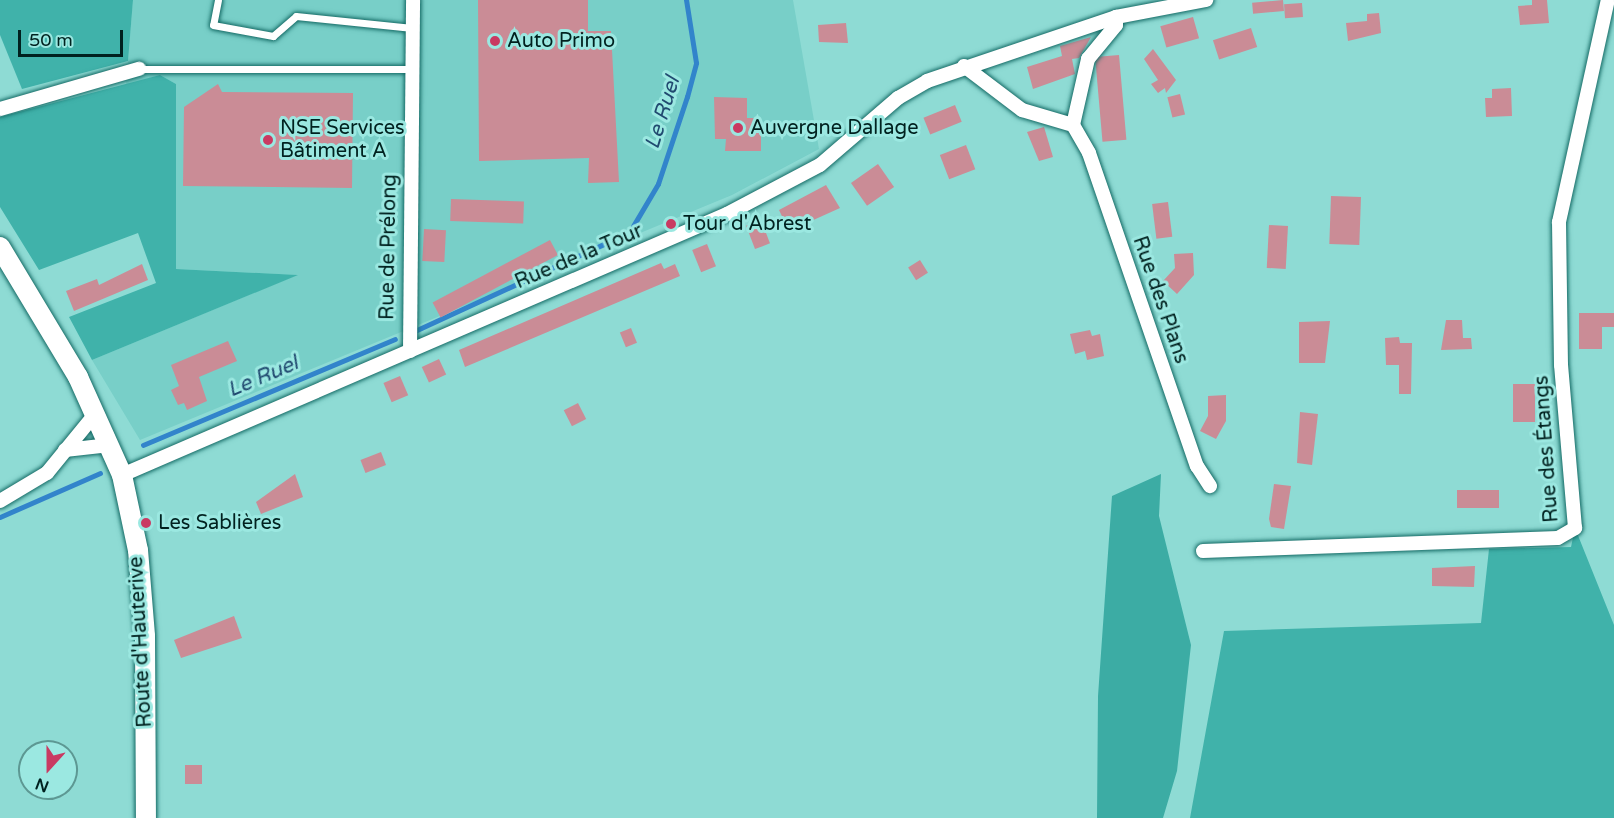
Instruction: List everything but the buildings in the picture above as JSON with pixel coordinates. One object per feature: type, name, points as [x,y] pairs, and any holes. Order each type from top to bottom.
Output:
[{"type":"main road","name":"Route d'Hauterive","points":[[0,247],[96,413],[122,475],[138,550],[145,636],[146,818]]},
{"type":"street","name":"Rue de Prélong","points":[[410,351],[413,0]]},
{"type":"street","name":"Rue de la Tour","points":[[122,475],[410,351],[801,177],[898,98],[964,66],[1116,18],[1143,5],[1206,0]]},
{"type":"street","name":"Rue des Étangs","points":[[1203,551],[1558,538],[1575,528],[1561,365],[1559,222],[1608,0]]},
{"type":"street","points":[[964,66],[1022,110],[1073,125],[1088,59],[1116,25],[1116,18]]},
{"type":"street","points":[[0,109],[139,69]]},
{"type":"street","name":"Rue des Plans","points":[[1073,125],[1089,153],[1197,466],[1210,486]]},
{"type":"street","points":[[0,501],[33,485],[96,413]]},
{"type":"street","points":[[65,450],[110,445]]},
{"type":"lane","points":[[218,0],[213,25],[273,36],[296,16],[412,28]]},
{"type":"lane","points":[[139,69],[411,69]]},
{"type":"shaded area","points":[[0,0],[133,0],[128,61],[22,89],[0,35]]},
{"type":"shaded area","points":[[133,0],[793,0],[819,149],[732,195],[140,440],[92,360],[297,275],[176,269],[176,84],[160,75],[126,85]]},
{"type":"shaded area","points":[[160,75],[176,84],[176,269],[298,275],[92,360],[69,317],[156,283],[138,233],[39,270],[0,207],[0,117]]},
{"type":"shaded area","points":[[1161,474],[1159,516],[1191,645],[1177,771],[1163,818],[1097,818],[1098,696],[1112,496]]},
{"type":"shaded area","points":[[1575,528],[1614,625],[1614,818],[1190,818],[1224,631],[1481,623],[1489,549],[1571,547]]},
{"type":"waterway","name":"Le Ruel","points":[[632,228],[658,184],[696,63],[686,0]]},
{"type":"waterway","name":"Le Ruel","points":[[417,330],[613,240]]},
{"type":"waterway","name":"Le Ruel","points":[[143,445],[395,339]]},
{"type":"waterway","name":"Le Ruel","points":[[0,517],[100,473]]},
{"type":"place","name":"Auto Primo","points":[[495,41]]},
{"type":"place","name":"Auvergne Dallage","points":[[738,128]]},
{"type":"place","name":"NSE Services Bâtiment A","points":[[268,140]]},
{"type":"place","name":"Tour d'Abrest","points":[[671,224]]},
{"type":"place","name":"Les Sablières","points":[[146,523]]}]
